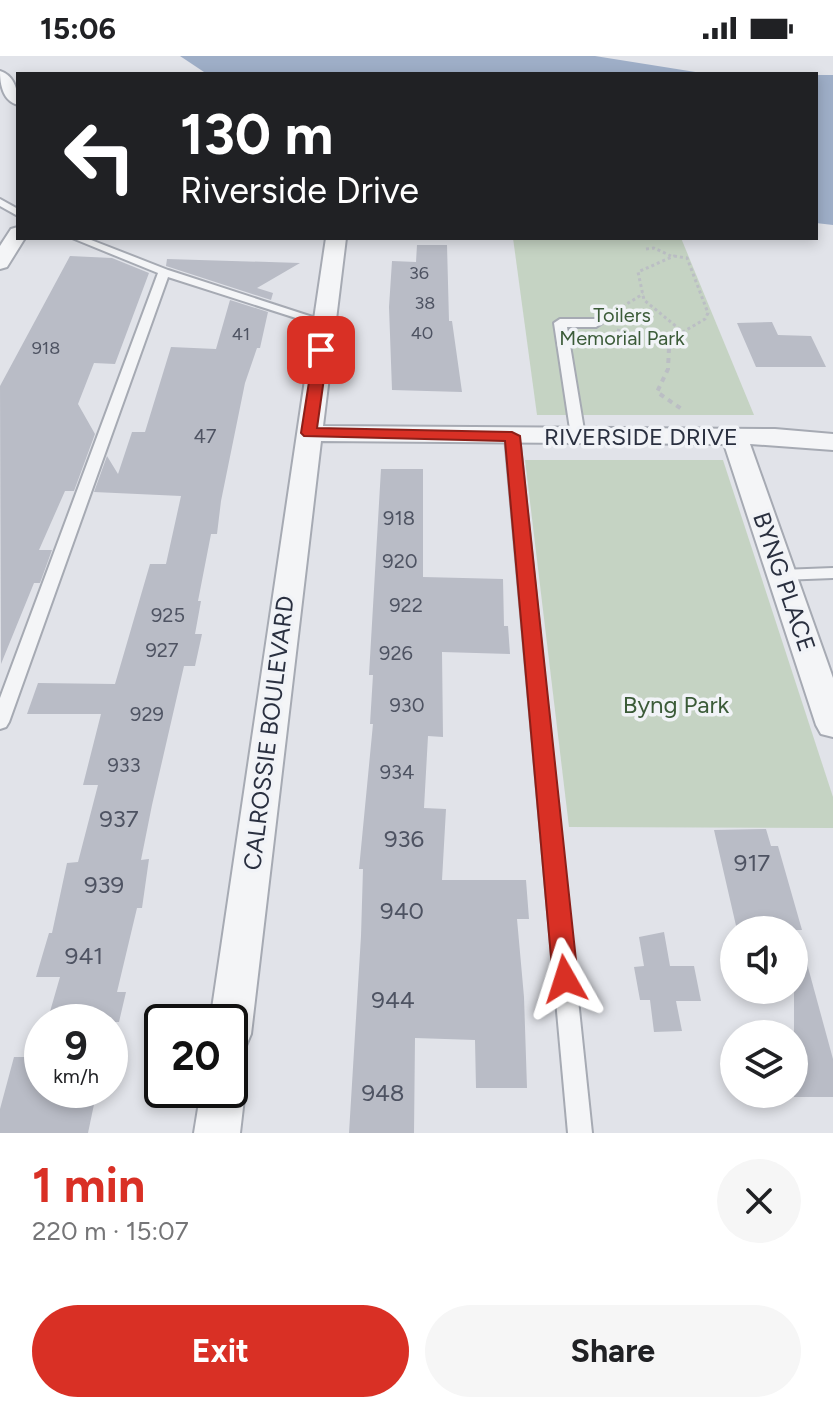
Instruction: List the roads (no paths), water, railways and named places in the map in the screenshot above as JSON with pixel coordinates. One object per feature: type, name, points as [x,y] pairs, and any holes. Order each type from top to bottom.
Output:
[{"type":"street","points":[[0,76],[16,97]]},
{"type":"street","points":[[0,263],[16,236]]},
{"type":"street","points":[[309,433],[336,240]]},
{"type":"street","name":"RIVERSIDE DRIVE","points":[[309,433],[775,437],[833,442]]},
{"type":"street","name":"CALROSSIE BOULEVARD","points":[[234,1004],[309,433]]},
{"type":"street","name":"BYNG PLACE","points":[[735,438],[833,725]]},
{"type":"street","points":[[217,1133],[220,1108]]},
{"type":"lane","points":[[82,240],[164,272],[325,323]]},
{"type":"lane","points":[[0,722],[164,272]]},
{"type":"lane","points":[[578,436],[560,323],[596,323]]},
{"type":"lane","points":[[512,436],[580,1133]]},
{"type":"lane","points":[[781,575],[833,573]]},
{"type":"water","points":[[180,56],[595,56],[695,72],[204,72]]},
{"type":"water","points":[[818,75],[833,75],[833,225],[818,223]]},
{"type":"park label","name":"Toilers Memorial Park","points":[[622,326]]},
{"type":"park label","name":"Byng Park","points":[[676,705]]}]
